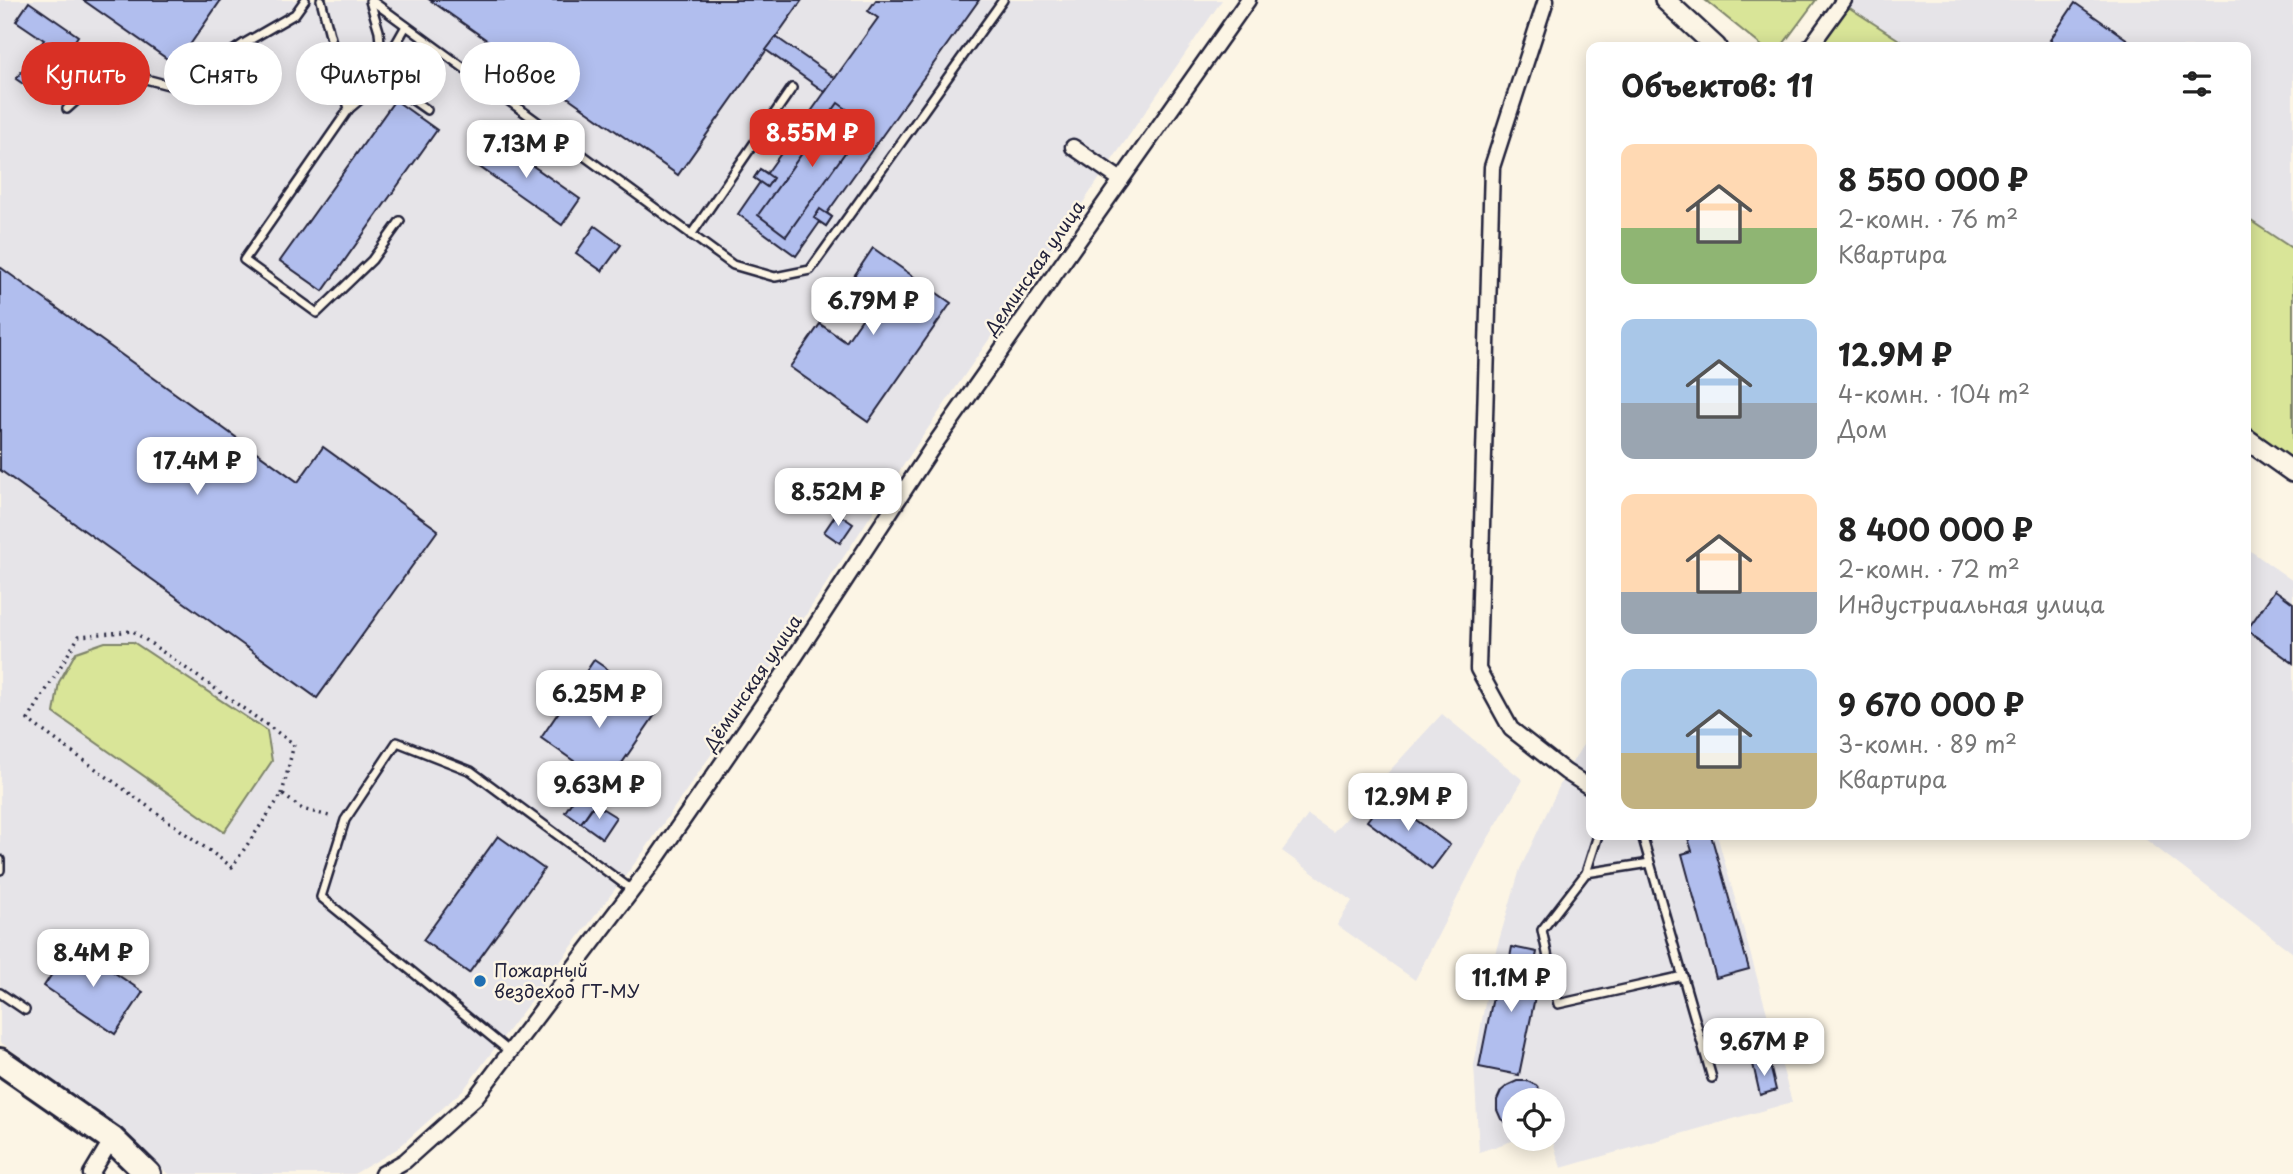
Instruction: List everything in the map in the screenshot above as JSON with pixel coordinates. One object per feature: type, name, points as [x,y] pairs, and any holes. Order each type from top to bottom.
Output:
[{"type":"highway","points":[[0,1061],[112,1139],[148,1174]]},
{"type":"street","name":"Деминская улица","points":[[858,561],[930,451],[1248,0]]},
{"type":"street","points":[[1546,0],[1492,167],[1478,669],[1511,729],[1586,785]]},
{"type":"street","points":[[1665,0],[1711,42]]},
{"type":"street","points":[[1814,42],[1844,0]]},
{"type":"street","points":[[1073,147],[1093,155],[1121,180]]},
{"type":"street","points":[[2251,442],[2293,472]]},
{"type":"street","name":"Дёминская улица","points":[[382,1174],[405,1161],[475,1098],[656,859],[858,561]]},
{"type":"street","points":[[91,1174],[112,1139]]},
{"type":"lane","points":[[67,110],[105,75],[138,77],[180,88],[243,44],[295,14],[306,0]]},
{"type":"lane","points":[[321,0],[349,109]]},
{"type":"lane","points":[[370,0],[733,265],[775,277],[810,270],[1003,0]]},
{"type":"lane","points":[[370,0],[380,42]]},
{"type":"lane","points":[[397,42],[406,26]]},
{"type":"lane","points":[[691,235],[792,88]]},
{"type":"lane","points":[[354,105],[244,260],[317,313],[372,260],[400,221]]},
{"type":"lane","points":[[420,105],[427,110]]},
{"type":"lane","points":[[510,1052],[321,897],[345,820],[397,742],[471,771],[632,890]]},
{"type":"lane","points":[[1596,840],[1586,873],[1542,930],[1558,1004],[1683,976]]},
{"type":"lane","points":[[1643,840],[1712,1078]]},
{"type":"lane","points":[[0,860],[0,870]]},
{"type":"lane","points":[[1586,873],[1650,863]]},
{"type":"lane","points":[[0,993],[25,1010]]},
{"type":"path","points":[[133,631],[294,744],[282,794],[232,867],[28,720],[79,636],[133,631]]},
{"type":"path","points":[[282,794],[302,809],[345,820]]},
{"type":"shaded area","points":[[0,0],[1222,0],[918,443],[768,673],[644,851],[464,1089],[397,1149],[354,1174],[168,1174],[120,1128],[0,1042]]},
{"type":"shaded area","points":[[1844,0],[2293,0],[2293,249],[2251,221],[2251,42],[1902,42],[1842,3]]},
{"type":"shaded area","points":[[2251,551],[2293,581],[2293,953],[2146,840],[2251,840]]},
{"type":"shaded area","points":[[1442,714],[1523,780],[1487,840],[1415,980],[1337,925],[1352,901],[1282,851],[1308,815],[1333,832]]},
{"type":"shaded area","points":[[1586,740],[1586,840],[1718,840],[1792,1102],[1561,1168],[1556,1151],[1565,1151],[1565,1088],[1502,1088],[1502,1144],[1479,1152],[1474,1065],[1492,964],[1520,869],[1566,772]]},
{"type":"green space","points":[[1705,0],[1816,0],[1785,42],[1757,42]]},
{"type":"green space","points":[[1842,3],[1902,42],[1814,42]]},
{"type":"green space","points":[[2251,221],[2293,249],[2293,472],[2251,442]]},
{"type":"green space","points":[[105,642],[133,642],[267,731],[272,761],[224,832],[54,713],[59,682],[76,652]]},
{"type":"building","points":[[83,0],[221,0],[192,42],[164,42],[164,57],[150,47],[150,42],[143,42]]},
{"type":"building","points":[[430,0],[802,0],[678,175],[579,105],[580,42],[490,42]]},
{"type":"building","points":[[876,0],[979,0],[827,213],[832,217],[826,226],[820,222],[796,256],[738,214],[760,182],[754,178],[760,169],[767,173],[878,18],[868,11]]},
{"type":"building","points":[[29,2],[78,36],[74,42],[43,42],[44,40],[16,21]]},
{"type":"building","points":[[2075,3],[2131,42],[2053,42],[2050,40]]},
{"type":"building","points":[[776,37],[835,78],[825,92],[766,50]]},
{"type":"building","points":[[838,103],[866,123],[786,236],[758,215]]},
{"type":"building","points":[[391,105],[402,105],[437,130],[323,291],[280,261]]},
{"type":"building","points":[[489,135],[580,199],[562,225],[471,161]]},
{"type":"building","points":[[760,169],[773,178],[767,187],[754,178]]},
{"type":"building","points":[[820,209],[832,217],[826,226],[814,218]]},
{"type":"building","points":[[595,226],[621,245],[602,271],[576,253]]},
{"type":"building","points":[[873,248],[951,303],[868,422],[790,367],[820,324],[846,342],[871,306],[846,288]]},
{"type":"building","points":[[0,267],[298,482],[323,447],[438,530],[317,698],[0,470]]},
{"type":"building","points":[[837,513],[853,524],[840,543],[824,532]]},
{"type":"building","points":[[2275,590],[2293,603],[2293,663],[2251,633],[2251,624]]},
{"type":"building","points":[[594,660],[661,706],[581,823],[565,812],[591,773],[541,738]]},
{"type":"building","points":[[1385,797],[1450,845],[1432,869],[1367,821]]},
{"type":"building","points":[[595,804],[616,817],[602,838],[581,823]]},
{"type":"building","points":[[498,836],[544,869],[469,973],[423,940]]},
{"type":"building","points":[[1689,840],[1712,840],[1749,969],[1716,978],[1682,854],[1692,851]]},
{"type":"building","points":[[72,944],[143,992],[115,1034],[44,986]]},
{"type":"building","points":[[1512,947],[1537,952],[1532,977],[1539,978],[1519,1075],[1479,1067],[1498,972],[1507,973]]},
{"type":"building","points":[[1769,1061],[1776,1090],[1760,1095],[1753,1064]]},
{"type":"building","points":[[1527,1081],[1539,1088],[1504,1088]]},
{"type":"building","points":[[1502,1090],[1502,1120],[1497,1110]]},
{"type":"place","name":"Пожарный вездеход ГТ-МУ","points":[[480,981]]}]
